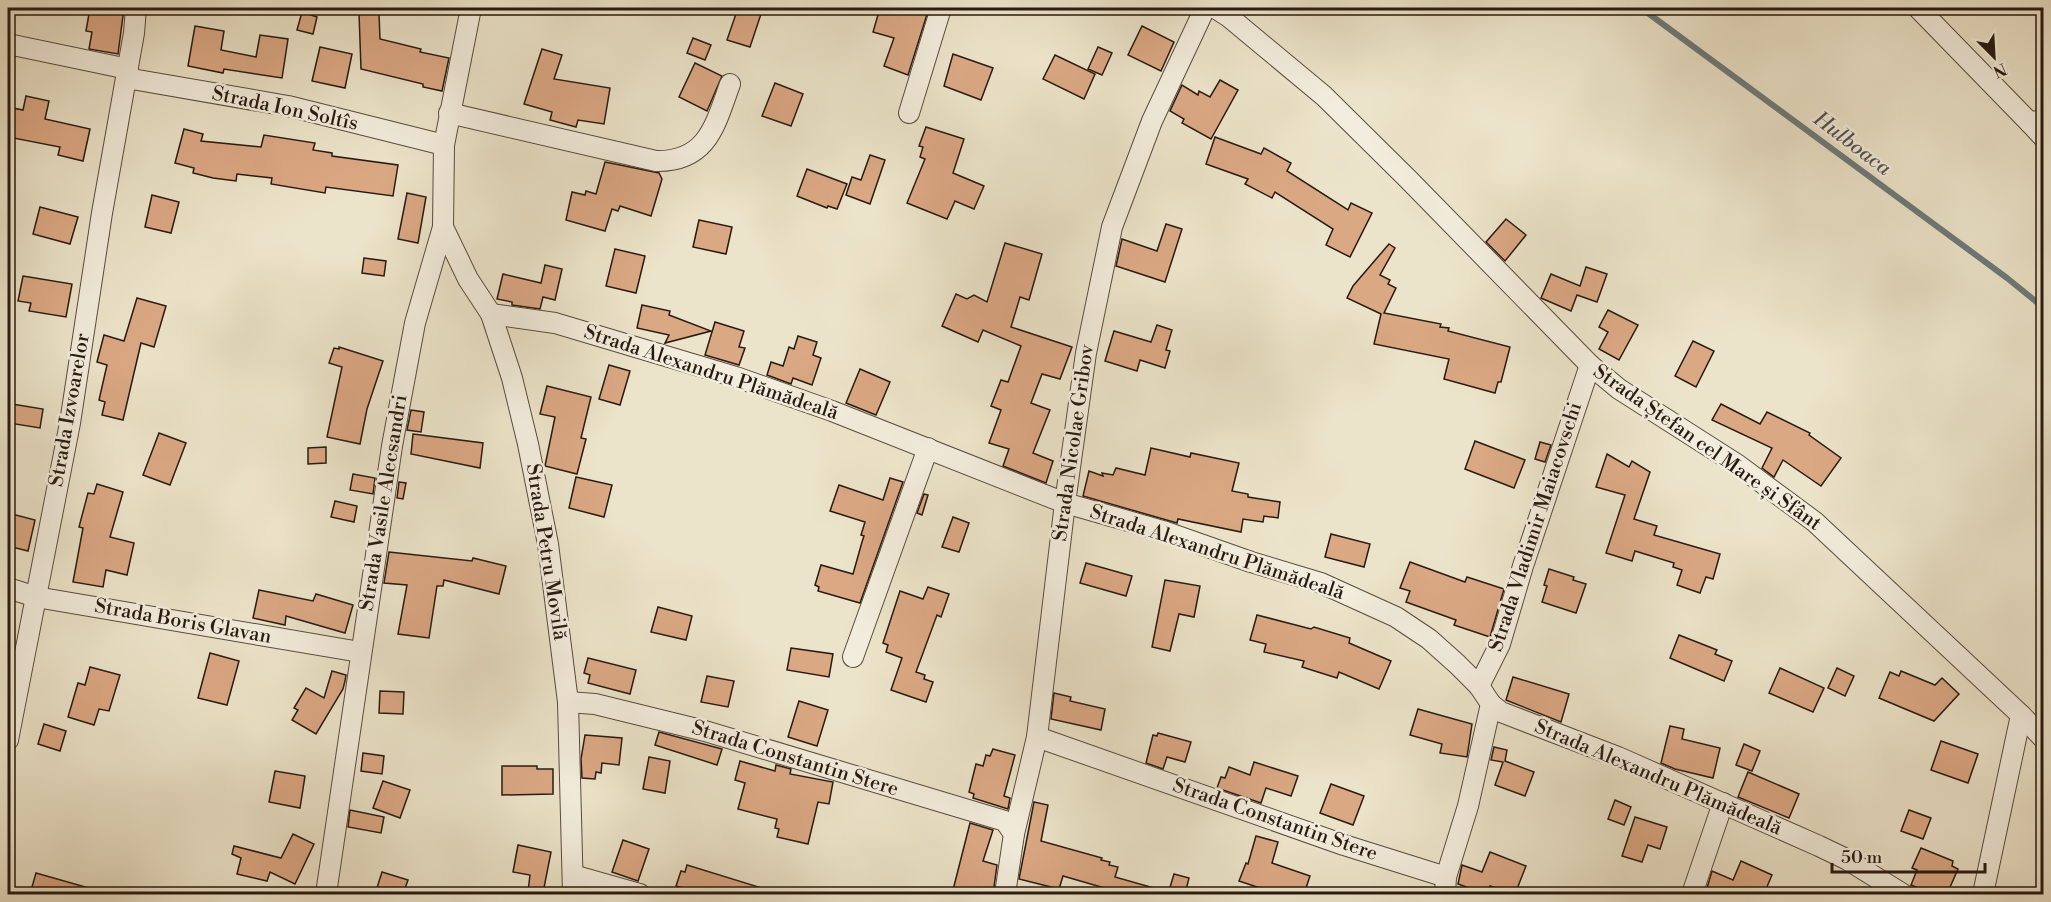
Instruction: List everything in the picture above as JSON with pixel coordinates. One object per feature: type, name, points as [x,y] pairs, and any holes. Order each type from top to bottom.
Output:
[{"type":"street","name":"Strada Izvoarelor","points":[[8,740],[70,423],[136,8]]},
{"type":"street","name":"Strada Vasile Alecsandri","points":[[326,894],[392,446],[415,323],[443,227],[444,145],[471,8]]},
{"type":"street","points":[[909,113],[941,8]]},
{"type":"street","name":"Strada Nicolae Gribov","points":[[1005,894],[1014,834],[1037,737],[1065,503],[1086,353],[1112,227],[1152,121],[1205,8]]},
{"type":"street","name":"Strada Ștefan cel Mare și Sfânt","points":[[1215,8],[1324,96],[1590,365],[1619,389],[1738,465],[1815,522],[2021,715],[2043,739]]},
{"type":"street","points":[[1918,8],[2037,121],[2043,138]]},
{"type":"street","name":"Strada Ion Soltîs","points":[[8,44],[127,73],[288,106],[444,145]]},
{"type":"street","points":[[449,113],[656,161],[670,161],[686,157],[699,149],[719,116],[730,84]]},
{"type":"street","name":"Strada Petru Movilă","points":[[443,227],[468,279],[491,314],[512,378],[548,544],[568,702],[573,885]]},
{"type":"street","name":"Strada Alexandru Plămădeală","points":[[491,314],[555,323],[747,381],[928,448],[1065,503],[1163,531],[1251,562],[1321,583],[1396,617],[1429,639],[1479,687],[1491,705],[1501,712],[1618,757],[1723,803],[1846,860],[1903,894]]},
{"type":"street","name":"Strada Vladimir Maiacovschi","points":[[1479,687],[1500,644],[1523,566],[1590,365]]},
{"type":"street","points":[[853,657],[928,448]]},
{"type":"street","name":"Strada Boris Glavan","points":[[8,588],[36,597],[360,652]]},
{"type":"street","name":"Strada Constantin Stere","points":[[568,702],[595,704],[705,731],[1005,821],[1014,834]]},
{"type":"street","points":[[1445,886],[1468,806],[1491,705]]},
{"type":"street","points":[[1983,894],[2021,715]]},
{"type":"street","name":"Strada Constantin Stere","points":[[1037,737],[1344,845],[1445,886]]},
{"type":"street","points":[[1692,894],[1723,803]]},
{"type":"street","points":[[573,885],[640,894]]},
{"type":"building","points":[[90,8],[124,8],[118,54],[89,49],[92,32],[86,31]]},
{"type":"building","points":[[738,8],[763,8],[750,47],[727,40]]},
{"type":"building","points":[[880,8],[929,8],[908,75],[884,66],[894,38],[873,32]]},
{"type":"building","points":[[302,12],[317,17],[313,34],[297,30]]},
{"type":"building","points":[[359,13],[379,13],[380,39],[421,49],[420,52],[449,58],[442,91],[361,69]]},
{"type":"building","points":[[195,26],[224,31],[221,50],[256,57],[260,35],[288,39],[282,78],[224,69],[223,73],[188,66]]},
{"type":"building","points":[[1142,26],[1174,42],[1161,71],[1128,55]]},
{"type":"building","points":[[693,38],[711,45],[705,60],[687,53]]},
{"type":"building","points":[[320,47],[352,54],[345,88],[312,81]]},
{"type":"building","points":[[1098,47],[1112,53],[1102,75],[1088,69]]},
{"type":"building","points":[[542,49],[562,55],[554,79],[610,88],[604,124],[578,120],[576,127],[550,120],[552,112],[524,104]]},
{"type":"building","points":[[953,54],[993,68],[981,100],[944,86]]},
{"type":"building","points":[[1055,55],[1095,74],[1084,99],[1043,79]]},
{"type":"building","points":[[695,63],[722,76],[707,111],[679,97]]},
{"type":"building","points":[[1220,80],[1238,90],[1211,139],[1182,123],[1184,119],[1170,111],[1182,85],[1198,95],[1199,91],[1210,97]]},
{"type":"building","points":[[775,83],[803,94],[791,126],[762,116]]},
{"type":"building","points":[[26,96],[49,101],[45,119],[90,129],[83,161],[58,155],[60,147],[8,137],[8,107],[23,110]]},
{"type":"building","points":[[926,127],[964,139],[953,173],[984,186],[974,209],[955,201],[947,219],[907,203],[925,159],[920,157],[923,147],[919,146]]},
{"type":"building","points":[[184,129],[203,134],[201,141],[261,147],[264,135],[315,143],[313,150],[332,153],[332,156],[398,165],[393,196],[326,187],[325,193],[271,184],[272,178],[237,174],[236,181],[193,173],[194,168],[175,163]]},
{"type":"building","points":[[1215,137],[1261,154],[1264,148],[1291,163],[1287,171],[1348,210],[1351,203],[1372,213],[1350,257],[1326,245],[1333,229],[1275,192],[1272,198],[1245,184],[1248,179],[1206,164]]},
{"type":"building","points":[[870,155],[885,160],[870,204],[846,195],[852,177],[861,180]]},
{"type":"building","points":[[605,162],[659,173],[662,179],[651,216],[620,206],[618,211],[612,209],[605,231],[566,220],[572,192],[585,195],[586,191],[596,194]]},
{"type":"building","points":[[807,169],[847,184],[837,209],[828,206],[827,208],[797,196]]},
{"type":"building","points":[[407,193],[426,197],[418,243],[398,239]]},
{"type":"building","points":[[152,195],[179,202],[171,233],[145,227]]},
{"type":"building","points":[[40,207],[78,217],[70,244],[33,234]]},
{"type":"building","points":[[1506,219],[1526,235],[1505,261],[1486,242]]},
{"type":"building","points":[[699,220],[732,227],[726,254],[693,247]]},
{"type":"building","points":[[1166,224],[1182,229],[1165,282],[1116,266],[1122,239],[1157,251]]},
{"type":"building","points":[[1005,243],[1042,254],[1029,300],[1020,297],[1011,327],[1072,347],[1060,379],[1042,374],[1031,403],[1050,410],[1033,453],[1053,461],[1046,483],[1003,466],[1009,449],[989,443],[1001,410],[991,406],[1001,380],[1008,382],[1021,346],[983,330],[978,342],[942,326],[956,294],[967,299],[974,295],[987,302]]},
{"type":"building","points":[[1389,244],[1395,248],[1380,275],[1390,280],[1388,284],[1396,288],[1384,313],[1441,324],[1440,327],[1449,328],[1448,331],[1510,347],[1501,382],[1498,382],[1495,393],[1444,379],[1449,359],[1374,344],[1381,314],[1347,298],[1353,286]]},
{"type":"building","points":[[615,249],[645,256],[636,293],[606,286]]},
{"type":"building","points":[[364,258],[386,261],[384,276],[362,273]]},
{"type":"building","points":[[545,265],[562,269],[555,300],[543,297],[540,309],[512,305],[512,302],[497,299],[503,274],[541,283]]},
{"type":"building","points":[[1586,267],[1607,274],[1597,302],[1577,295],[1571,311],[1541,298],[1551,274],[1580,286]]},
{"type":"building","points":[[23,276],[72,284],[66,317],[29,311],[31,303],[18,301]]},
{"type":"building","points":[[137,298],[166,306],[154,347],[141,343],[123,420],[102,415],[105,402],[99,400],[107,365],[97,362],[104,335],[124,341]]},
{"type":"building","points":[[642,305],[670,311],[669,315],[711,331],[665,343],[669,335],[637,328]]},
{"type":"building","points":[[1608,310],[1638,325],[1619,360],[1599,349],[1608,332],[1599,327]]},
{"type":"building","points":[[715,322],[744,331],[739,347],[745,348],[739,365],[705,355]]},
{"type":"building","points":[[1157,325],[1172,330],[1166,350],[1170,351],[1165,368],[1140,360],[1137,371],[1105,361],[1114,331],[1151,342]]},
{"type":"building","points":[[798,336],[817,342],[813,355],[821,358],[812,385],[793,378],[791,384],[767,375],[771,362],[783,366],[789,347],[794,349]]},
{"type":"building","points":[[1693,341],[1714,351],[1696,387],[1675,376]]},
{"type":"building","points":[[339,347],[383,361],[367,409],[360,444],[327,437],[342,367],[329,363],[334,348],[339,349]]},
{"type":"building","points":[[609,365],[630,371],[620,405],[599,399]]},
{"type":"building","points":[[860,369],[890,382],[876,415],[846,403]]},
{"type":"building","points":[[547,386],[591,397],[581,438],[586,439],[577,474],[545,466],[555,417],[540,414]]},
{"type":"building","points":[[12,404],[43,409],[40,428],[9,423]]},
{"type":"building","points":[[1721,404],[1760,424],[1767,412],[1810,433],[1809,435],[1841,458],[1821,486],[1783,460],[1774,477],[1762,468],[1772,448],[1712,420]]},
{"type":"building","points":[[411,410],[424,412],[421,432],[407,430]]},
{"type":"building","points":[[159,433],[186,443],[170,485],[143,475]]},
{"type":"building","points":[[413,434],[483,443],[480,468],[411,454]]},
{"type":"building","points":[[1475,441],[1525,460],[1514,488],[1465,469]]},
{"type":"building","points":[[1540,442],[1551,445],[1545,462],[1535,459]]},
{"type":"building","points":[[326,447],[326,463],[308,464],[308,448]]},
{"type":"building","points":[[1151,448],[1190,457],[1191,453],[1239,463],[1232,491],[1248,494],[1248,497],[1280,502],[1278,518],[1264,516],[1263,522],[1243,519],[1241,532],[1178,519],[1177,523],[1083,496],[1089,471],[1103,476],[1102,473],[1113,475],[1116,468],[1145,475]]},
{"type":"building","points":[[1607,454],[1629,467],[1632,461],[1650,472],[1634,519],[1657,526],[1654,535],[1720,554],[1713,579],[1706,577],[1700,593],[1677,585],[1682,570],[1673,567],[1674,563],[1635,551],[1632,561],[1606,553],[1625,495],[1596,487]]},
{"type":"building","points":[[353,474],[375,478],[373,494],[350,490]]},
{"type":"building","points":[[576,477],[612,485],[604,517],[569,508]]},
{"type":"building","points":[[890,478],[903,482],[860,603],[818,591],[819,587],[815,585],[821,565],[853,574],[864,536],[861,535],[865,522],[830,511],[839,485],[883,500]]},
{"type":"building","points":[[399,482],[406,483],[403,499],[397,498]]},
{"type":"building","points":[[97,484],[123,492],[110,537],[134,543],[127,575],[106,570],[103,587],[73,582],[83,528],[79,527],[88,493],[94,494]]},
{"type":"building","points":[[924,494],[928,495],[922,515],[917,513]]},
{"type":"building","points":[[335,501],[357,506],[354,522],[331,517]]},
{"type":"building","points":[[8,513],[35,520],[28,551],[8,546]]},
{"type":"building","points":[[953,517],[969,523],[959,552],[942,547]]},
{"type":"building","points":[[1331,534],[1370,544],[1364,567],[1325,557]]},
{"type":"building","points":[[389,552],[472,561],[473,558],[506,566],[499,594],[444,580],[443,586],[437,586],[429,638],[398,634],[407,585],[384,583]]},
{"type":"building","points":[[1410,562],[1465,582],[1467,577],[1504,589],[1490,637],[1454,625],[1456,620],[1406,602],[1410,591],[1400,588]]},
{"type":"building","points":[[1086,563],[1132,576],[1126,596],[1080,583]]},
{"type":"building","points":[[1549,569],[1574,577],[1573,580],[1586,584],[1576,613],[1542,602]]},
{"type":"building","points":[[1165,580],[1200,586],[1194,617],[1179,614],[1170,651],[1152,647]]},
{"type":"building","points":[[928,587],[949,594],[941,617],[937,615],[916,672],[925,675],[924,679],[933,682],[926,702],[891,690],[902,658],[886,652],[888,645],[883,643],[900,591],[923,599]]},
{"type":"building","points":[[259,590],[313,601],[316,594],[353,605],[345,633],[286,616],[285,625],[253,618]]},
{"type":"building","points":[[658,607],[692,616],[686,640],[651,632]]},
{"type":"building","points":[[1257,615],[1311,629],[1314,627],[1350,638],[1349,643],[1391,661],[1379,689],[1339,672],[1337,678],[1302,667],[1304,661],[1264,652],[1266,644],[1250,640]]},
{"type":"building","points":[[1679,635],[1717,650],[1715,654],[1732,661],[1724,681],[1670,658]]},
{"type":"building","points":[[791,648],[833,654],[829,677],[787,670]]},
{"type":"building","points":[[210,653],[239,661],[227,705],[198,698]]},
{"type":"building","points":[[588,658],[636,670],[630,694],[588,683],[590,675],[584,673]]},
{"type":"building","points":[[90,667],[120,675],[109,711],[99,709],[94,725],[68,717],[78,683],[85,685]]},
{"type":"building","points":[[1780,668],[1824,688],[1813,712],[1769,693]]},
{"type":"building","points":[[1837,668],[1854,676],[1845,696],[1828,688]]},
{"type":"building","points":[[332,671],[346,675],[343,689],[316,734],[292,720],[298,710],[294,708],[306,688],[324,698]]},
{"type":"building","points":[[1901,671],[1935,685],[1942,678],[1959,694],[1934,721],[1879,698],[1890,672],[1899,676]]},
{"type":"building","points":[[707,676],[734,681],[728,707],[701,702]]},
{"type":"building","points":[[1513,677],[1569,694],[1561,722],[1506,700]]},
{"type":"building","points":[[380,691],[404,692],[403,714],[379,713]]},
{"type":"building","points":[[1054,693],[1071,697],[1070,701],[1105,709],[1101,730],[1051,719]]},
{"type":"building","points":[[799,701],[828,710],[817,746],[788,737]]},
{"type":"building","points":[[1418,709],[1472,724],[1467,757],[1440,753],[1442,744],[1410,735]]},
{"type":"building","points":[[44,724],[66,731],[60,751],[38,744]]},
{"type":"building","points":[[1670,726],[1684,729],[1682,739],[1720,748],[1713,778],[1675,769],[1661,763]]},
{"type":"building","points":[[659,732],[722,749],[717,765],[655,745]]},
{"type":"building","points":[[1158,733],[1191,742],[1185,762],[1167,757],[1163,769],[1146,763],[1153,735],[1157,736]]},
{"type":"building","points":[[585,735],[622,738],[619,765],[602,763],[601,773],[596,772],[595,779],[582,778],[581,759]]},
{"type":"building","points":[[1941,741],[1978,754],[1968,783],[1931,770]]},
{"type":"building","points":[[1744,744],[1760,751],[1752,771],[1736,765]]},
{"type":"building","points":[[1494,747],[1507,750],[1505,761],[1534,772],[1525,796],[1495,785],[1503,762],[1491,760]]},
{"type":"building","points":[[993,749],[1015,755],[1004,796],[1010,798],[1008,809],[973,798],[974,794],[969,792],[976,764],[983,766],[986,755],[990,756]]},
{"type":"building","points":[[363,753],[384,756],[382,774],[361,771]]},
{"type":"building","points":[[649,757],[670,761],[665,793],[643,789]]},
{"type":"building","points":[[740,761],[775,771],[776,765],[791,769],[790,774],[833,782],[829,804],[818,802],[808,844],[777,837],[779,829],[775,828],[777,819],[738,809],[745,783],[735,780]]},
{"type":"building","points":[[1254,762],[1298,776],[1291,796],[1266,788],[1261,803],[1217,788],[1221,777],[1225,778],[1229,767],[1250,775]]},
{"type":"building","points":[[502,766],[537,766],[537,769],[553,769],[553,794],[502,795]]},
{"type":"building","points":[[275,771],[305,776],[300,808],[269,802]]},
{"type":"building","points":[[1748,772],[1799,794],[1789,818],[1738,797]]},
{"type":"building","points":[[383,781],[410,790],[400,818],[373,808]]},
{"type":"building","points":[[1331,784],[1364,796],[1353,825],[1320,813]]},
{"type":"building","points":[[1615,800],[1631,807],[1624,825],[1608,819]]},
{"type":"building","points":[[1034,802],[1048,805],[1041,841],[1102,858],[1101,860],[1110,862],[1109,865],[1118,867],[1115,877],[1161,890],[1160,894],[1106,894],[1108,889],[1063,876],[1059,889],[1019,879]]},
{"type":"building","points":[[350,810],[384,817],[381,833],[348,827]]},
{"type":"building","points":[[1909,810],[1931,818],[1923,839],[1901,831]]},
{"type":"building","points":[[1635,817],[1667,827],[1660,849],[1648,845],[1642,862],[1622,856]]},
{"type":"building","points":[[970,823],[993,830],[983,861],[997,865],[993,894],[970,894],[953,890]]},
{"type":"building","points":[[293,834],[314,844],[295,884],[270,872],[267,881],[237,874],[241,858],[232,854],[234,846],[281,858]]},
{"type":"building","points":[[1256,836],[1278,842],[1272,863],[1310,876],[1304,894],[1278,894],[1239,881],[1246,863],[1248,864]]},
{"type":"building","points":[[623,840],[649,849],[638,881],[612,872]]},
{"type":"building","points":[[518,845],[551,852],[543,893],[528,891],[530,875],[513,872]]},
{"type":"building","points":[[1921,848],[1953,861],[1952,866],[1958,869],[1947,894],[1933,894],[1911,885],[1917,870],[1912,868]]},
{"type":"building","points":[[1490,852],[1526,866],[1515,894],[1490,886],[1486,894],[1458,884],[1462,865],[1482,872]]},
{"type":"building","points":[[1741,861],[1772,875],[1764,894],[1721,894],[1707,888],[1712,871],[1733,880]]},
{"type":"building","points":[[687,865],[768,890],[768,894],[705,894],[676,886],[681,871],[685,872]]},
{"type":"building","points":[[382,872],[408,880],[403,894],[375,894]]},
{"type":"building","points":[[36,873],[96,890],[95,894],[30,894]]},
{"type":"building","points":[[1174,874],[1189,878],[1185,894],[1168,894]]},
{"type":"waterway","name":"Hulboaca","points":[[1641,8],[2007,278],[2044,308]]}]
